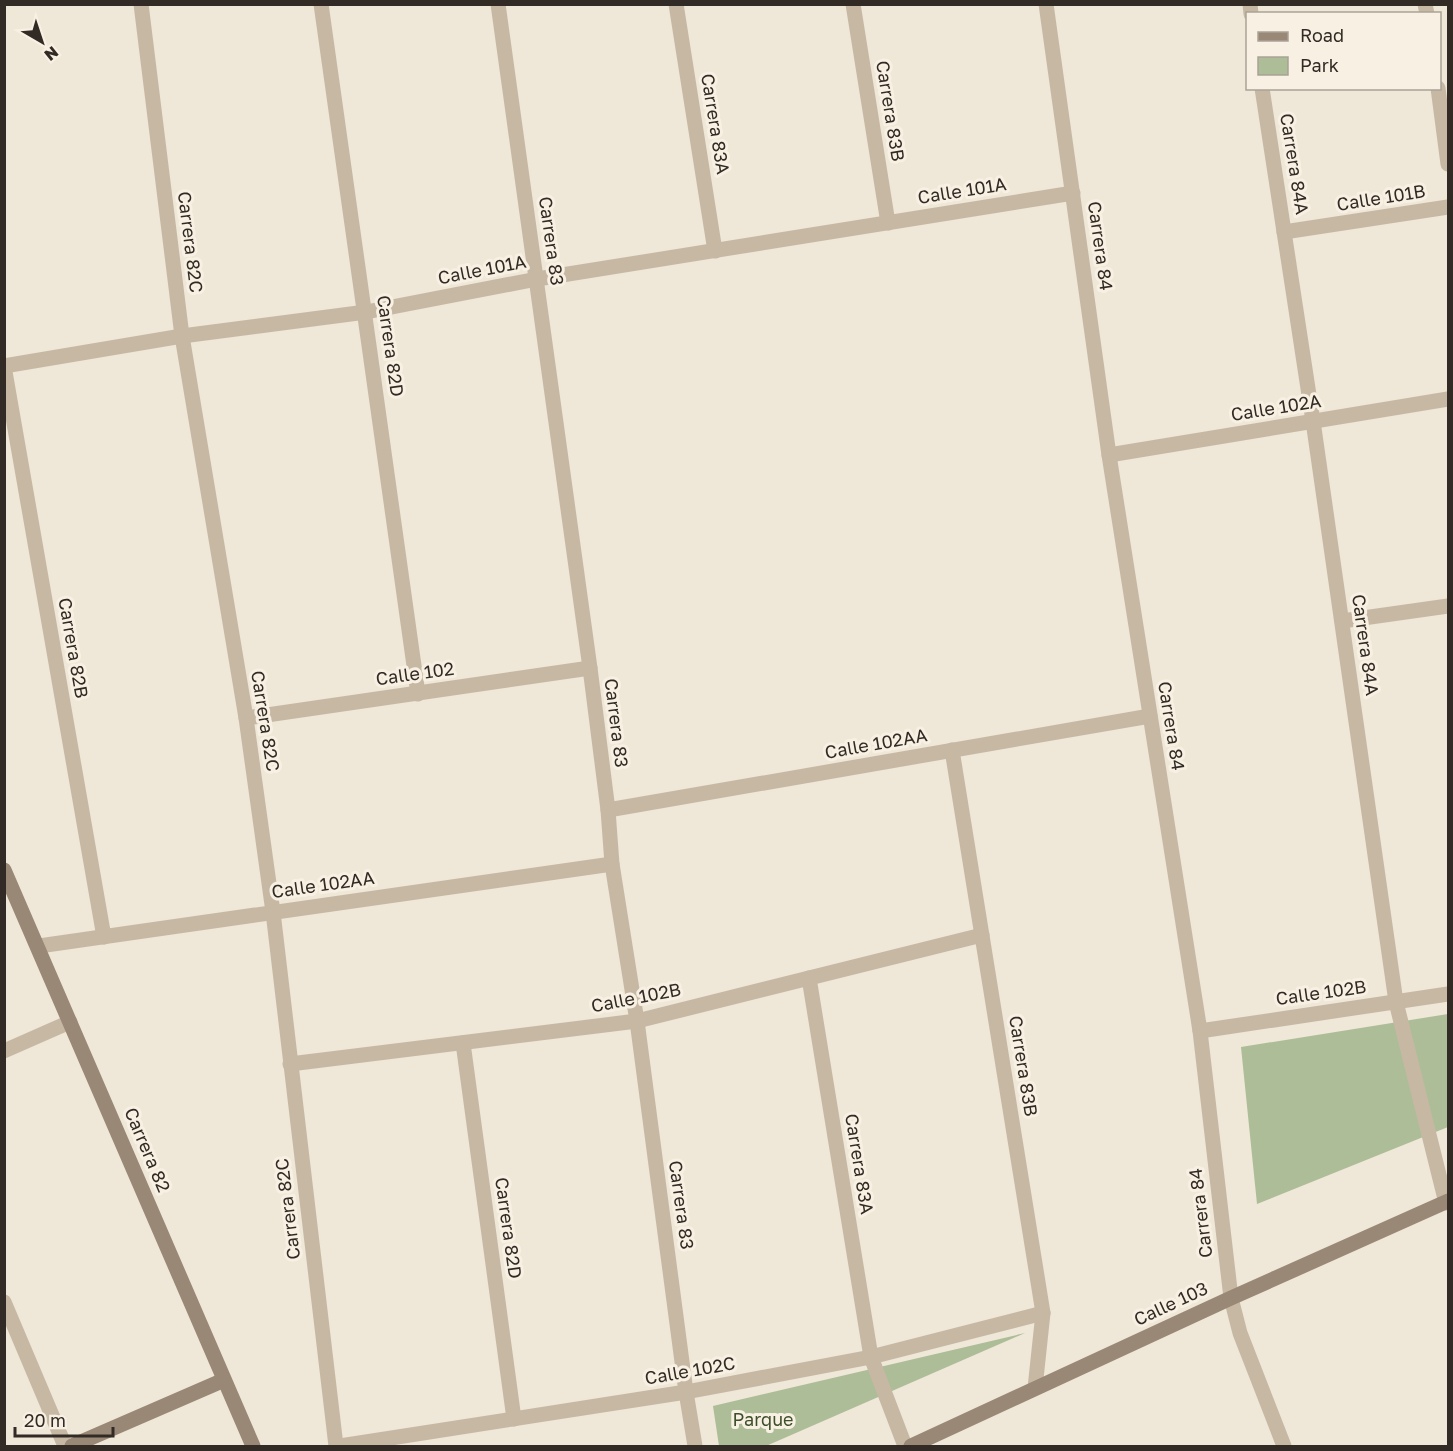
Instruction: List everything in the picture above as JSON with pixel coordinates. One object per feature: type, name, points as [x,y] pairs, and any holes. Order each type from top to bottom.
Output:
[{"type":"street","name":"Carrera 82C","points":[[141,4],[182,336],[246,718],[273,912],[338,1446]]},
{"type":"street","name":"Carrera 82D","points":[[321,4],[418,694]]},
{"type":"street","name":"Carrera 83","points":[[498,4],[590,668],[608,810],[612,864],[637,1021],[695,1446]]},
{"type":"street","name":"Carrera 83A","points":[[676,4],[715,251]]},
{"type":"street","name":"Carrera 83B","points":[[853,4],[888,223]]},
{"type":"street","name":"Carrera 84","points":[[1046,4],[1109,455],[1200,1031],[1230,1298],[1240,1332],[1284,1446]]},
{"type":"street","name":"Carrera 84A","points":[[1263,90],[1396,1002],[1447,1202]]},
{"type":"street","points":[[1438,90],[1449,164]]},
{"type":"street","name":"Calle 101A","points":[[4,366],[182,336],[366,312],[537,279],[1073,193]]},
{"type":"street","name":"Calle 101B","points":[[1284,232],[1449,207]]},
{"type":"street","name":"Carrera 82B","points":[[4,366],[104,937]]},
{"type":"street","name":"Calle 102A","points":[[1109,455],[1449,399]]},
{"type":"street","points":[[1341,621],[1449,606]]},
{"type":"street","name":"Calle 102","points":[[246,718],[590,668]]},
{"type":"street","name":"Calle 102AA","points":[[608,810],[1150,716]]},
{"type":"street","name":"Carrera 83B","points":[[951,750],[1043,1313],[1035,1388]]},
{"type":"street","name":"Calle 102AA","points":[[39,946],[612,864]]},
{"type":"street","name":"Carrera 82","points":[[4,870],[39,946],[253,1446]]},
{"type":"street","name":"Calle 102B","points":[[290,1064],[637,1021],[982,935]]},
{"type":"street","name":"Carrera 83A","points":[[809,978],[871,1357],[905,1446]]},
{"type":"street","name":"Calle 102B","points":[[1200,1031],[1449,994]]},
{"type":"street","points":[[4,1051],[70,1022]]},
{"type":"street","name":"Carrera 82D","points":[[463,1043],[514,1419]]},
{"type":"street","name":"Calle 103","points":[[911,1446],[1230,1298],[1447,1202]]},
{"type":"street","points":[[4,1302],[65,1446]]},
{"type":"street","name":"Calle 102C","points":[[338,1446],[686,1392],[871,1357],[1043,1313]]},
{"type":"street","points":[[72,1446],[224,1380]]},
{"type":"green space","points":[[1448,1014],[1448,1127],[1257,1204],[1241,1047]]},
{"type":"green space","name":"Parque","points":[[1025,1333],[766,1446],[719,1446],[713,1406]]}]
